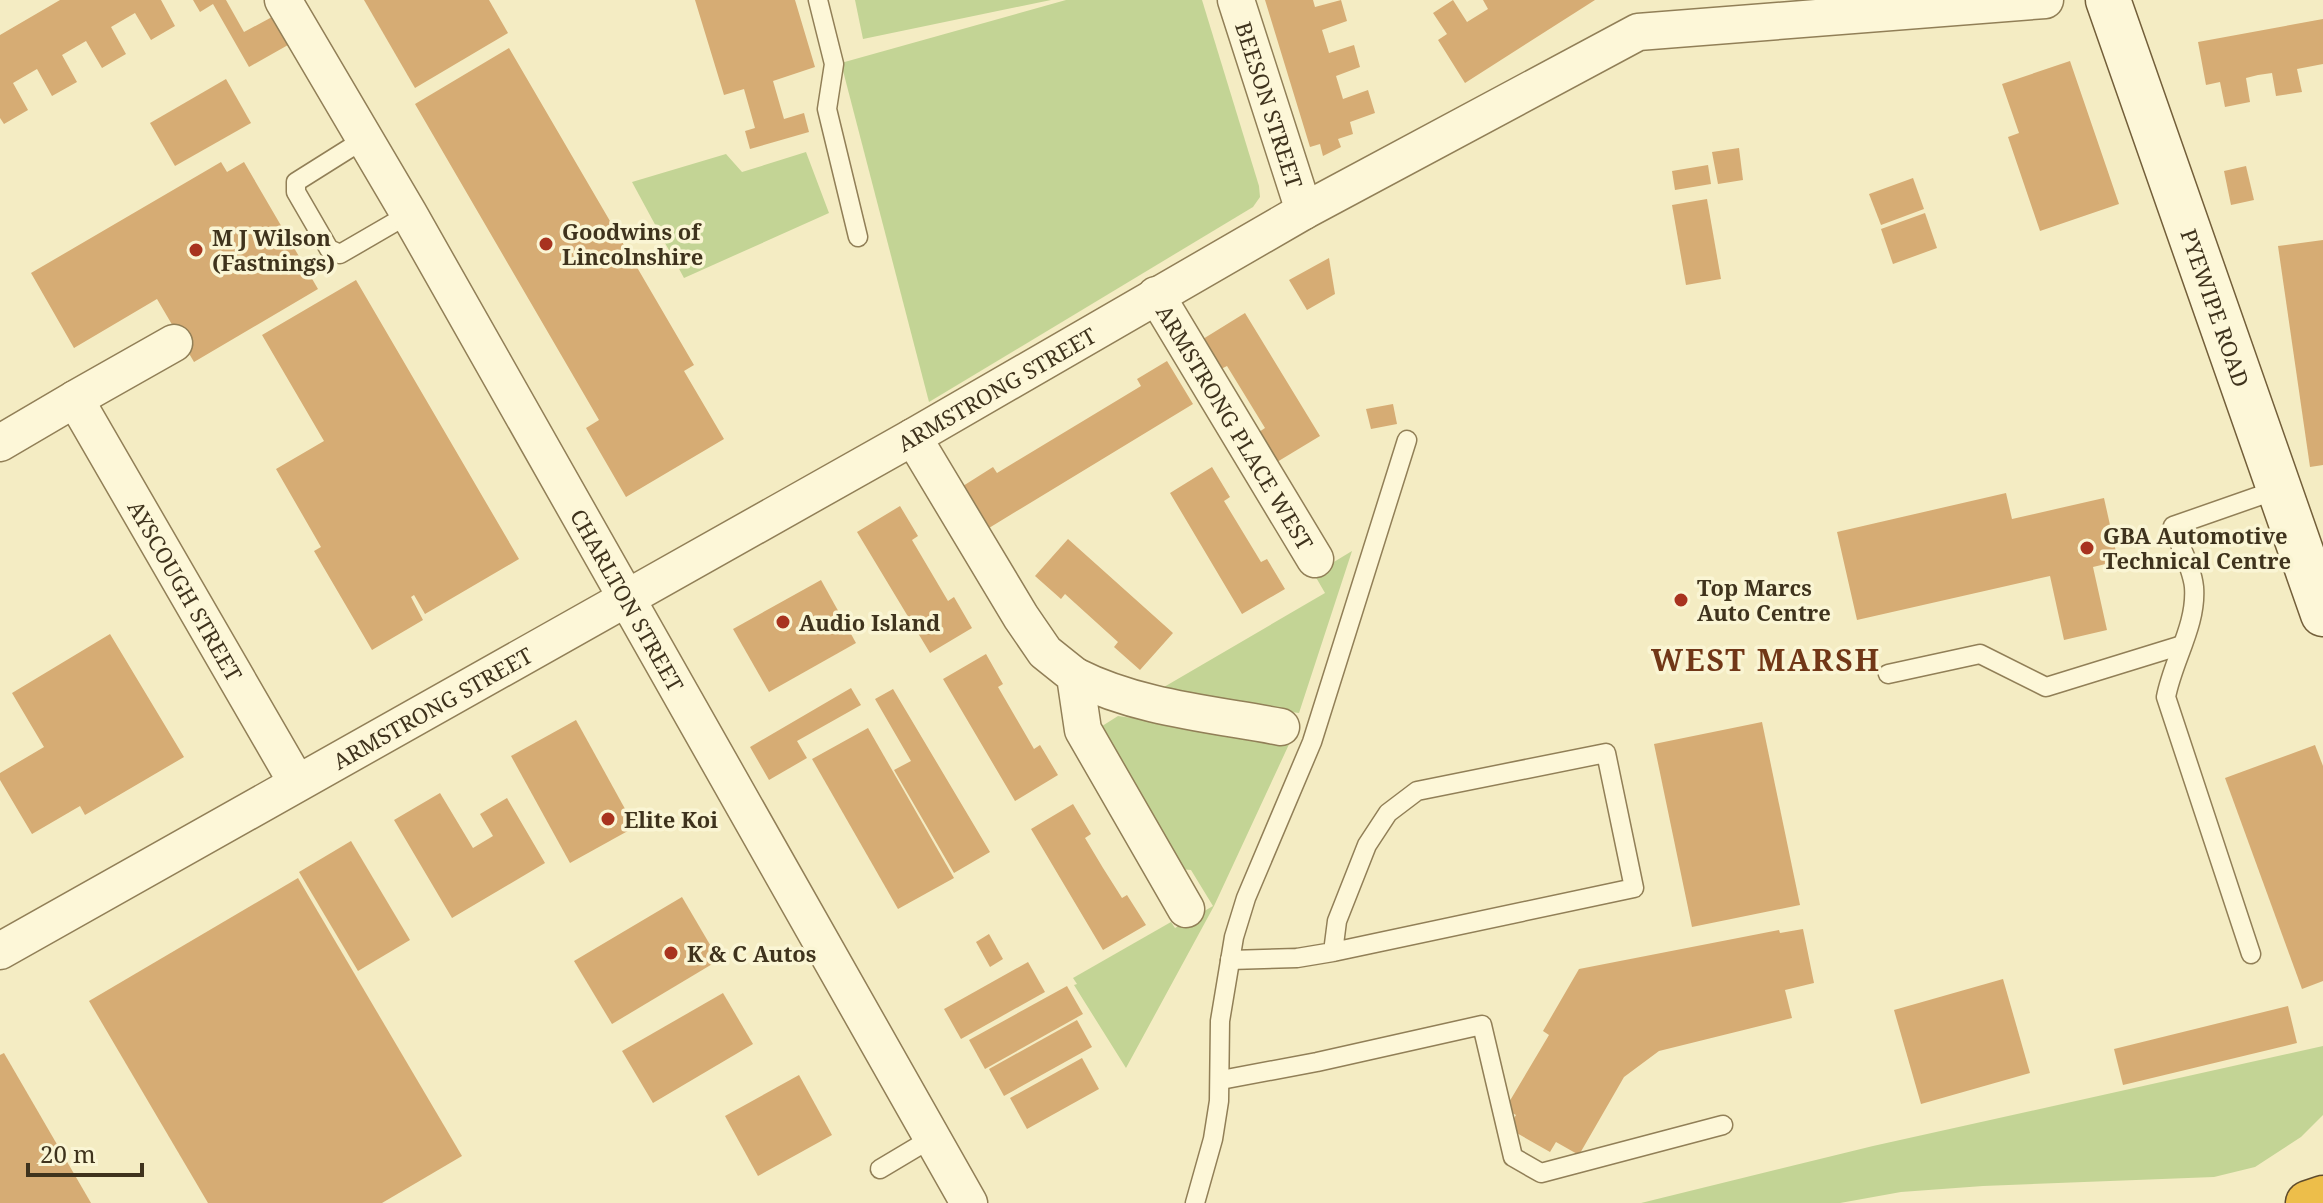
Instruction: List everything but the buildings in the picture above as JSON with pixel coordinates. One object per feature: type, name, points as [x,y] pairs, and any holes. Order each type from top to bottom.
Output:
[{"type":"highway","points":[[2308,1203],[2323,1198]]},
{"type":"street","name":"CHARLTON STREET","points":[[283,0],[366,138],[969,1203]]},
{"type":"street","name":"BEESON STREET","points":[[1236,0],[1304,211]]},
{"type":"street","name":"ARMSTRONG STREET","points":[[0,951],[913,437],[1304,211],[1638,32],[2045,0]]},
{"type":"street","name":"PYEWIPE ROAD","points":[[2108,0],[2323,614]]},
{"type":"street","name":"ARMSTRONG PLACE WEST","points":[[1156,295],[1315,559]]},
{"type":"street","points":[[0,443],[174,343]]},
{"type":"street","name":"AYSCOUGH STREET","points":[[75,399],[297,783]]},
{"type":"street","points":[[913,437],[1021,617],[1045,652],[1075,676],[1105,691],[1142,701],[1281,727]]},
{"type":"street","points":[[1075,676],[1083,730],[1186,909]]},
{"type":"lane","points":[[818,0],[834,64],[827,109],[858,237]]},
{"type":"lane","points":[[366,138],[296,182],[296,192],[329,249],[340,254],[409,214]]},
{"type":"lane","points":[[1195,1203],[1213,1139],[1221,1080],[1220,1021],[1230,960],[1246,898],[1312,742],[1407,440]]},
{"type":"lane","points":[[2251,954],[2166,697],[2170,675],[2193,608],[2194,584],[2173,526],[2279,489]]},
{"type":"lane","points":[[1888,674],[1980,654],[2046,687],[2182,645]]},
{"type":"lane","points":[[1230,960],[1297,958],[1333,952],[1634,888],[1606,753],[1417,791],[1388,813],[1367,845],[1337,921],[1333,952]]},
{"type":"lane","points":[[1221,1080],[1482,1025],[1513,1157],[1541,1173],[1723,1125]]},
{"type":"lane","points":[[880,1169],[932,1138]]},
{"type":"green space","points":[[855,0],[1051,0],[863,39]]},
{"type":"green space","points":[[1066,0],[1202,0],[1260,197],[1253,207],[929,402],[841,63]]},
{"type":"green space","points":[[806,152],[829,213],[684,278],[632,182],[726,154],[742,172]]},
{"type":"green space","points":[[1352,551],[1299,713],[1228,703],[1164,687],[1325,593],[1314,574]]},
{"type":"green space","points":[[1118,716],[1291,740],[1214,906],[1126,1068],[1074,985],[1077,984],[1073,978],[1171,922],[1175,928],[1213,906],[1191,870],[1180,869],[1099,728]]},
{"type":"green space","points":[[2323,1046],[2323,1115],[2301,1137],[2255,1167],[2214,1177],[1983,1186],[1901,1192],[1840,1203],[1641,1203],[1873,1146]]},
{"type":"place","name":"Goodwins of Lincolnshire","points":[[546,244]]},
{"type":"place","name":"M J Wilson (Fastnings)","points":[[196,250]]},
{"type":"place","name":"GBA Automotive Technical Centre","points":[[2087,548]]},
{"type":"place","name":"Top Marcs Auto Centre","points":[[1681,600]]},
{"type":"place","name":"Audio Island","points":[[783,622]]},
{"type":"place","name":"Elite Koi","points":[[608,819]]},
{"type":"place","name":"K & C Autos","points":[[671,953]]},
{"type":"district","name":"WEST MARSH","points":[[1766,659]]}]
